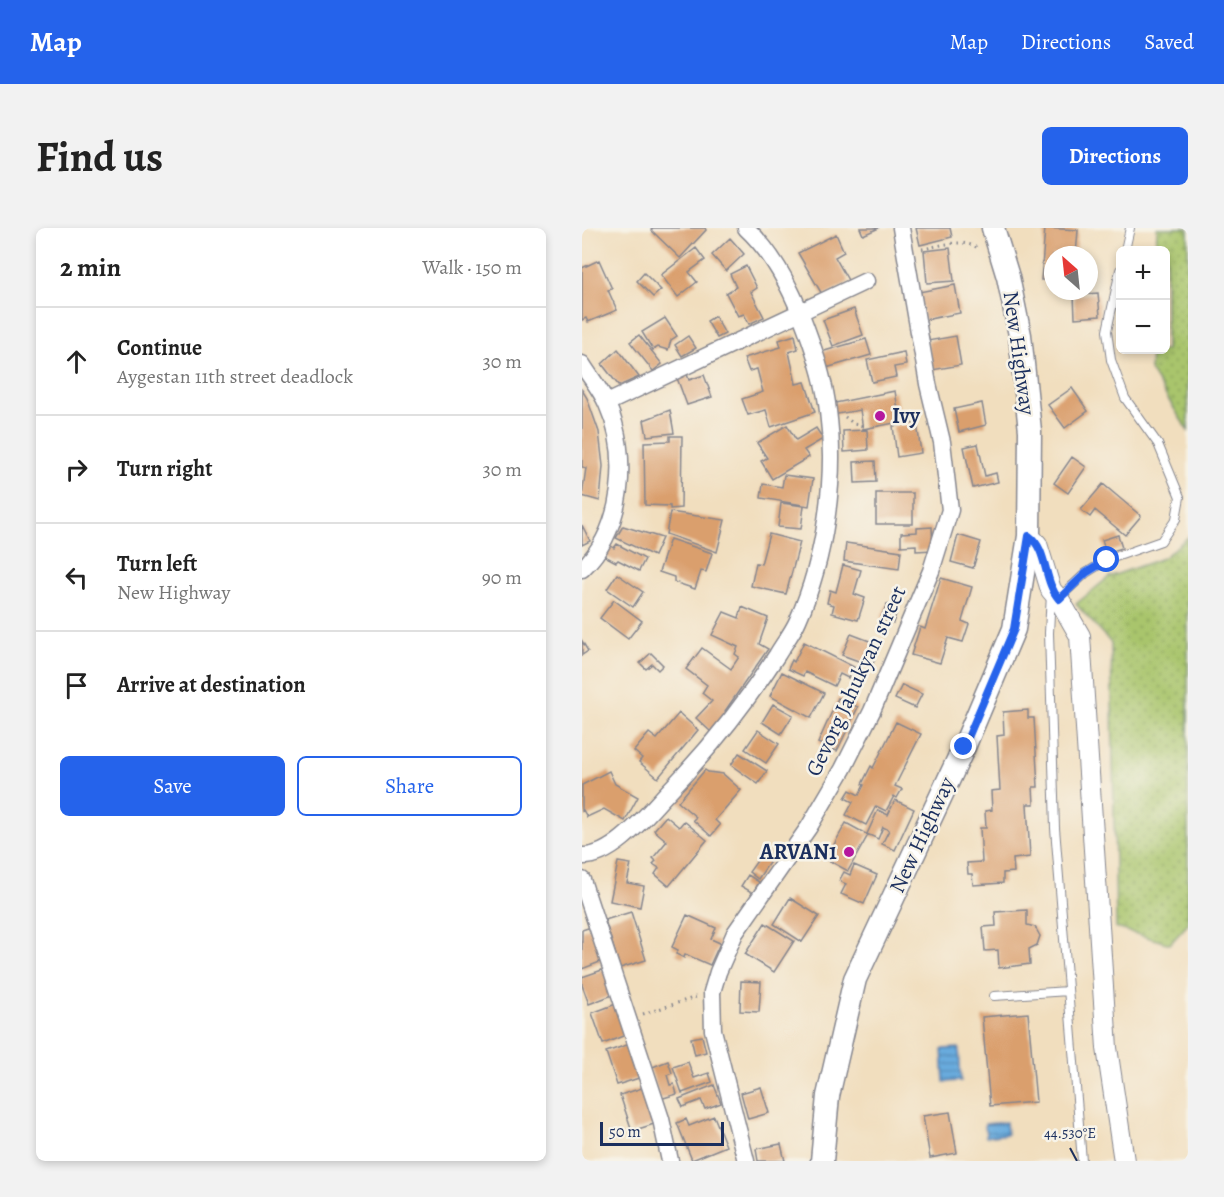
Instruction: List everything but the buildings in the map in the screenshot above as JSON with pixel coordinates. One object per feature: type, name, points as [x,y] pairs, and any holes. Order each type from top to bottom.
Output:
[{"type":"main road","name":"New Highway","points":[[822,1161],[828,1096],[855,979],[964,747],[1014,629],[1029,536],[1030,431],[1020,335],[1009,284],[993,228]]},
{"type":"street","points":[[582,856],[587,857],[620,841],[701,759],[764,676],[797,622],[816,572],[831,464],[828,411],[817,359],[800,311],[783,275],[746,228]]},
{"type":"street","name":"Gevorg Jahukyan street","points":[[746,1161],[713,1030],[712,992],[718,972],[735,933],[809,827],[843,770],[872,711],[931,571],[950,510],[942,442],[928,384],[901,228]]},
{"type":"street","points":[[607,403],[866,281]]},
{"type":"street","points":[[582,364],[607,403],[618,439],[620,478],[615,509],[606,535],[591,561],[582,569]]},
{"type":"street","points":[[1029,536],[1037,544],[1055,594],[1080,636],[1107,1048],[1124,1161]]},
{"type":"street","points":[[582,880],[661,1119],[670,1161]]},
{"type":"lane","points":[[1126,246],[1130,228]]},
{"type":"lane","points":[[1082,1161],[1055,828],[1049,633],[1055,594],[1107,560],[1161,541],[1176,519],[1180,497],[1158,444],[1125,398],[1111,360],[1107,331],[1116,289]]},
{"type":"lane","points":[[994,996],[1068,991]]},
{"type":"path","points":[[905,252],[957,243],[970,243],[982,252]]},
{"type":"path","points":[[845,424],[850,420]]},
{"type":"path","points":[[854,424],[863,426]]},
{"type":"path","points":[[628,1019],[712,992]]},
{"type":"green space","points":[[1157,228],[1188,228],[1188,431],[1150,370],[1151,354],[1170,354],[1170,246],[1156,246]]},
{"type":"green space","points":[[1188,537],[1188,924],[1170,944],[1116,928],[1111,643],[1076,604],[1109,577],[1163,558]]},
{"type":"water","points":[[959,1048],[961,1081],[944,1082],[942,1049]]},
{"type":"water","points":[[1006,1122],[1007,1134],[986,1137],[985,1124]]},
{"type":"place","name":"Ivy","points":[[880,416]]},
{"type":"place","name":"ARVAN1","points":[[849,852]]},
{"type":"route","points":[[964,747],[1014,629],[1029,536],[1037,544],[1051,590],[1059,599],[1086,573],[1107,560]]}]
